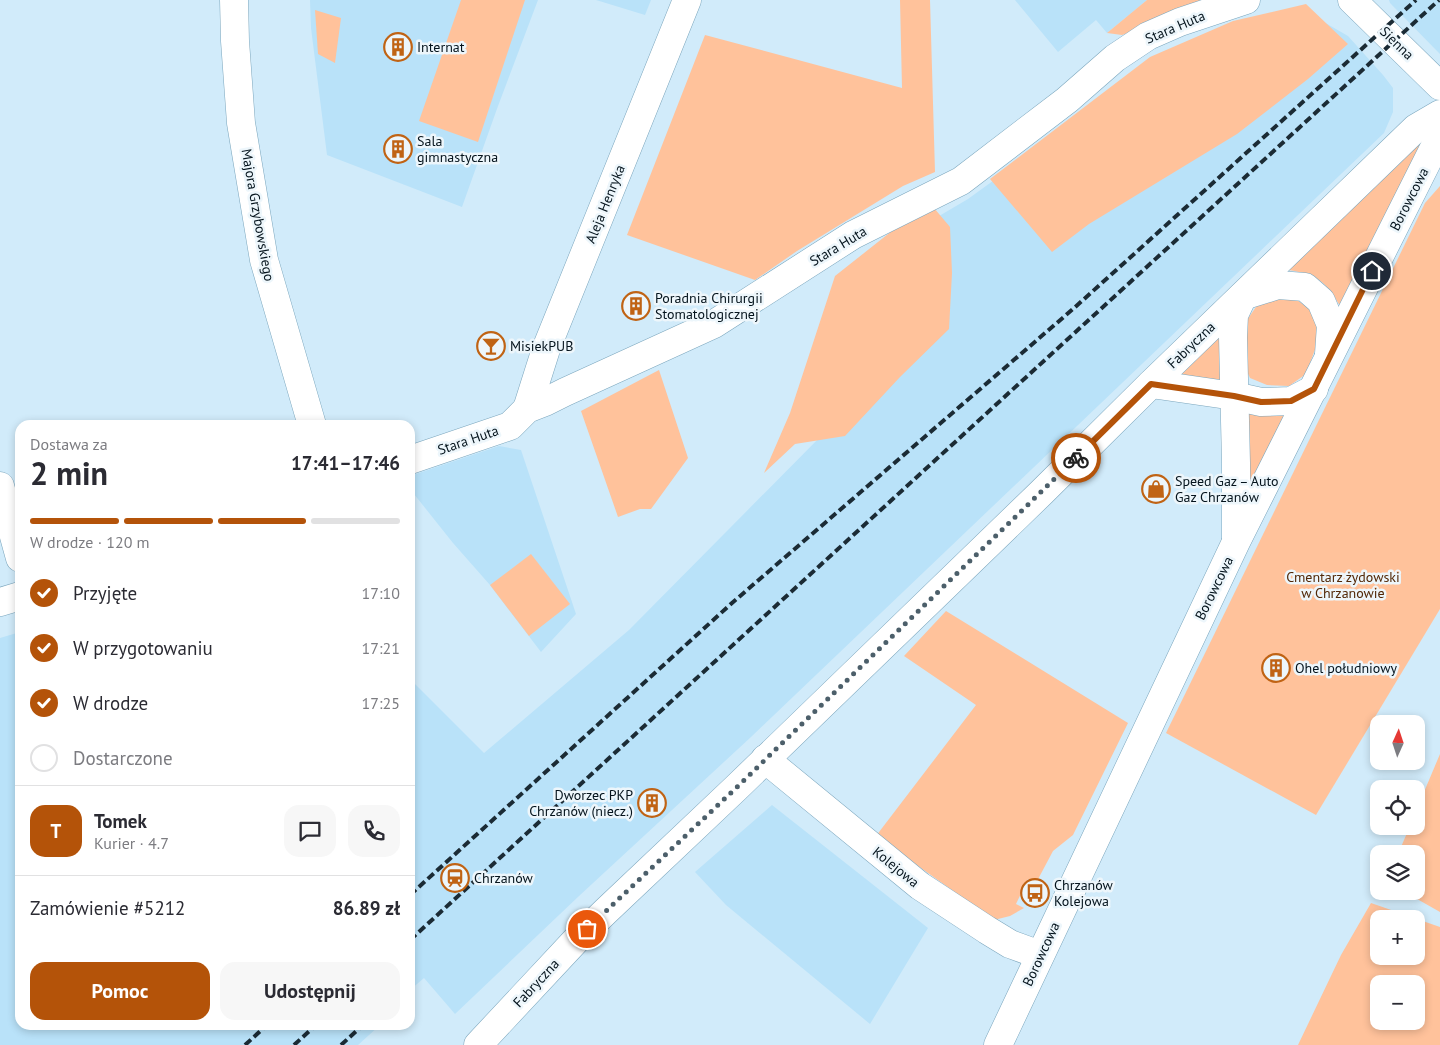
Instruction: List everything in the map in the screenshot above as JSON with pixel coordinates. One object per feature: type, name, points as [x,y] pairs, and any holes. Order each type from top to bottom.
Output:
[{"type":"street","name":"Majora Grzybowskiego","points":[[234,0],[235,40],[242,123],[264,260],[311,420]]},
{"type":"street","name":"Aleja Henryka","points":[[527,409],[546,349],[687,0]]},
{"type":"street","name":"Stara Huta","points":[[415,458],[510,426],[527,409],[714,324],[853,235],[962,181],[1067,100],[1115,58],[1148,36],[1180,22],[1246,0]]},
{"type":"street","name":"Sienna","points":[[1352,0],[1440,86]]},
{"type":"street","name":"Fabryczna","points":[[478,1045],[583,933],[1042,492],[1416,128],[1440,114]]},
{"type":"street","name":"Borowcowa","points":[[998,1045],[1236,542],[1440,136]]},
{"type":"street","points":[[1236,542],[1233,337],[1234,314],[1243,296],[1278,285],[1305,287],[1321,301],[1331,325],[1329,358]]},
{"type":"street","points":[[1151,384],[1234,396],[1261,402],[1291,401],[1314,389]]},
{"type":"street","points":[[0,486],[15,540]]},
{"type":"street","points":[[0,602],[15,598]]},
{"type":"street","name":"Kolejowa","points":[[765,759],[920,886],[1010,944],[1040,955]]},
{"type":"shaded area","points":[[310,0],[538,0],[462,207],[327,155],[311,28]]},
{"type":"shaded area","points":[[596,0],[651,0],[645,15]]},
{"type":"shaded area","points":[[1015,0],[1147,0],[1107,33],[1096,20],[1058,52]]},
{"type":"shaded area","points":[[1389,0],[1440,0],[1440,54],[1390,3]]},
{"type":"shaded area","points":[[1322,21],[1348,36],[1383,75],[1393,88],[1393,112],[1384,133],[751,737],[455,1014],[424,978],[415,986],[415,684],[484,753],[629,630],[823,434],[900,239],[968,199],[1124,86]]},
{"type":"shaded area","points":[[499,446],[521,450],[576,614],[541,652],[490,585],[415,495],[415,474]]},
{"type":"shaded area","points":[[15,634],[15,1030],[375,1030],[358,1045],[0,1045],[0,638]]},
{"type":"shaded area","points":[[772,805],[928,928],[870,1024],[726,905],[695,872]]},
{"type":"green space","points":[[461,0],[525,0],[478,142],[419,121]]},
{"type":"green space","points":[[900,0],[930,0],[935,172],[903,186],[797,251],[755,280],[627,235],[705,35],[902,88]]},
{"type":"green space","points":[[1147,0],[1215,0],[1122,35],[1107,33]]},
{"type":"green space","points":[[1306,4],[1348,44],[1308,79],[1237,134],[1089,224],[1052,252],[990,179],[1150,57],[1233,21]]},
{"type":"green space","points":[[315,10],[341,18],[335,63],[318,54]]},
{"type":"green space","points":[[1421,141],[1425,143],[1405,175],[1340,306],[1330,290],[1319,280],[1306,274],[1288,270]]},
{"type":"green space","name":"Cmentarz żydowski w Chrzanowie","points":[[1440,186],[1440,609],[1376,715],[1370,715],[1370,725],[1316,815],[1166,733],[1425,203]]},
{"type":"green space","points":[[934,208],[950,227],[952,273],[949,329],[900,377],[845,436],[795,444],[764,473],[790,413],[835,276],[902,223]]},
{"type":"green space","points":[[1276,295],[1294,298],[1310,309],[1317,326],[1317,344],[1306,374],[1289,386],[1267,385],[1250,378],[1243,363],[1247,320],[1258,304]]},
{"type":"green space","points":[[1222,333],[1223,382],[1178,375]]},
{"type":"green space","points":[[659,370],[688,458],[651,509],[640,509],[618,517],[581,411]]},
{"type":"green space","points":[[1243,407],[1292,410],[1252,496]]},
{"type":"green space","points":[[531,554],[570,604],[529,636],[490,585]]},
{"type":"green space","points":[[946,611],[1128,723],[1073,835],[1053,851],[1036,883],[1028,879],[1016,904],[1024,908],[1010,916],[994,920],[876,836],[976,705],[904,656]]},
{"type":"green space","points":[[1440,754],[1440,912],[1419,900],[1425,900],[1425,845],[1402,845],[1406,835],[1425,835],[1425,790]]},
{"type":"green space","points":[[1371,903],[1391,910],[1370,910],[1370,965],[1425,965],[1425,922],[1440,927],[1440,1045],[1298,1045],[1341,955]]},
{"type":"railway","points":[[415,890],[732,603],[1073,309],[1416,0]]},
{"type":"railway","points":[[415,935],[1439,0]]},
{"type":"railway","points":[[245,1045],[262,1030]]},
{"type":"railway","points":[[294,1045],[310,1030]]},
{"type":"railway","points":[[341,1045],[358,1030]]},
{"type":"way so far","points":[[587,929],[736,788],[1076,458]]},
{"type":"place","name":"Internat","points":[[398,47]]},
{"type":"place","name":"Sala gimnastyczna","points":[[398,149]]},
{"type":"place","name":"Poradnia Chirurgii Stomatologicznej","points":[[636,306]]},
{"type":"place","name":"MisiekPUB","points":[[491,346]]},
{"type":"place","name":"Speed Gaz – Auto Gaz Chrzanów","points":[[1156,489]]},
{"type":"place","name":"Ohel południowy","points":[[1276,668]]},
{"type":"place","name":"Dworzec PKP Chrzanów (niecz.)","points":[[652,803]]},
{"type":"place","name":"Chrzanów","points":[[455,878]]},
{"type":"place","name":"Chrzanów Kolejowa","points":[[1035,893]]},
{"type":"route","points":[[1076,458],[1151,384],[1234,396],[1261,402],[1291,401],[1314,389],[1372,271]]}]
